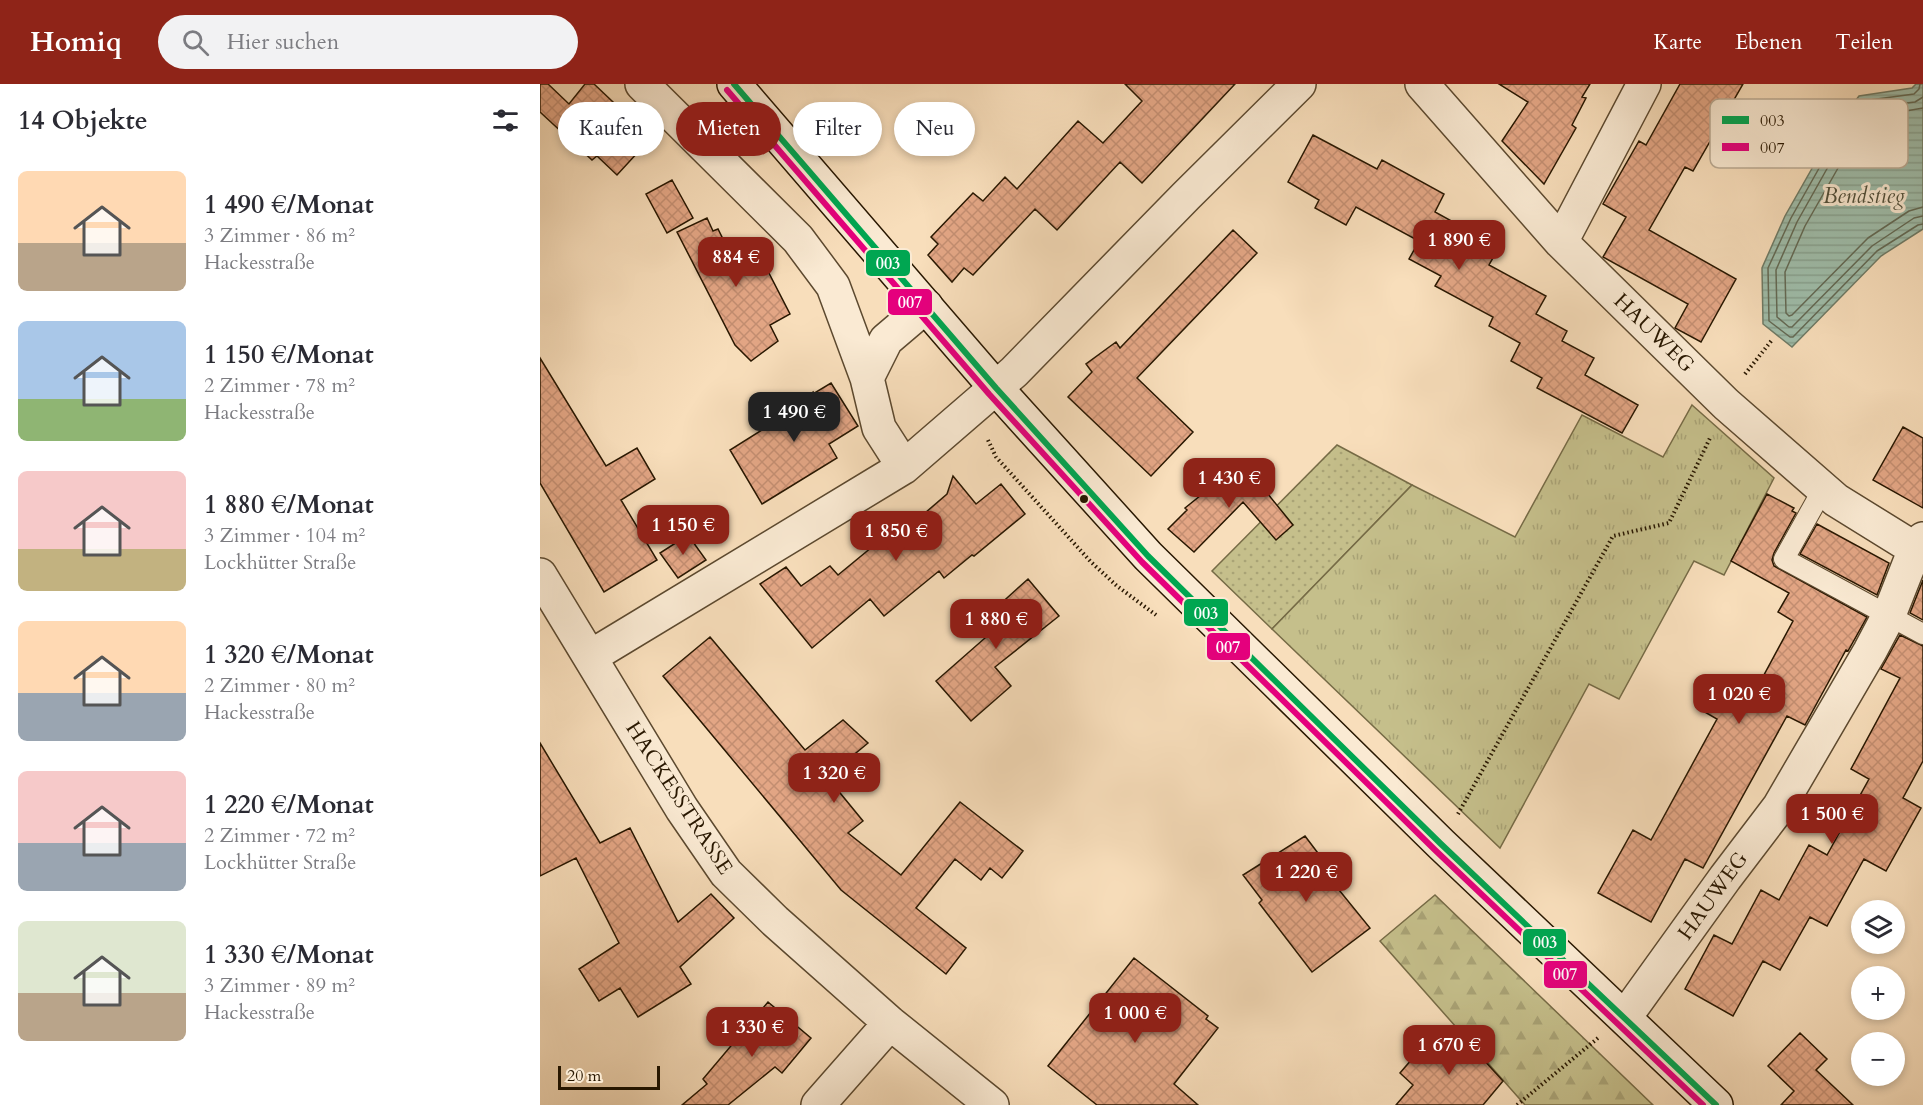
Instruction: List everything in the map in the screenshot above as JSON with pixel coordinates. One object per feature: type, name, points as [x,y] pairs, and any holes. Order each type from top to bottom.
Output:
[{"type":"street","points":[[642,84],[798,239],[833,286],[867,378],[879,428],[904,466]]},
{"type":"street","points":[[734,84],[996,388],[1148,556],[1442,844],[1716,1105]]},
{"type":"street","points":[[590,657],[904,466],[1014,372],[1299,84]]},
{"type":"street","name":"HAUWEG","points":[[1422,84],[1561,242],[1726,404],[1836,500],[1920,547],[1870,651],[1779,807],[1624,1017]]},
{"type":"street","points":[[1561,242],[1644,84]]},
{"type":"street","points":[[867,378],[886,340],[926,306]]},
{"type":"street","name":"HACKESSTRASSE","points":[[540,575],[682,809],[726,873],[775,921],[890,1023],[992,1105]]},
{"type":"street","points":[[818,1105],[890,1023]]},
{"type":"lane","points":[[1823,489],[1784,559],[1923,634]]},
{"type":"path","points":[[1442,844],[1613,536],[1669,523],[1726,404],[1737,385],[1772,340]]},
{"type":"path","points":[[1517,1105],[1624,1017]]},
{"type":"green space","points":[[1692,405],[1774,478],[1724,575],[1694,561],[1619,699],[1589,684],[1500,848],[1272,629],[1412,485],[1515,537],[1582,415],[1663,457]]},
{"type":"green space","points":[[1337,445],[1412,485],[1272,629],[1212,571]]},
{"type":"green space","points":[[1435,895],[1653,1105],[1525,1105],[1380,941]]},
{"type":"water","name":"Bendstieg","points":[[1916,84],[1923,84],[1923,229],[1881,256],[1792,347],[1763,324],[1762,268],[1785,216],[1812,168],[1908,168],[1908,99],[1857,99],[1859,96],[1912,88]]},
{"type":"building","points":[[540,84],[548,84],[567,102],[558,102],[558,129],[540,112]]},
{"type":"building","points":[[585,84],[594,84],[613,102],[571,102]]},
{"type":"building","points":[[1125,84],[1235,84],[1142,183],[1120,162],[1057,230],[1035,209],[973,275],[964,268],[952,282],[928,255],[938,244],[931,237],[973,193],[983,201],[1005,177],[1017,189],[1078,121],[1103,143],[1142,101]]},
{"type":"building","points":[[1499,84],[1590,84],[1582,97],[1586,98],[1572,125],[1576,128],[1544,184],[1502,141],[1528,102]]},
{"type":"building","points":[[1680,84],[1743,84],[1734,99],[1710,99],[1710,141],[1693,171],[1685,167],[1649,230],[1736,279],[1701,342],[1675,328],[1688,304],[1603,257],[1626,217],[1603,204],[1639,141],[1646,145]]},
{"type":"building","points":[[1313,135],[1377,169],[1382,160],[1444,194],[1435,212],[1466,229],[1461,239],[1494,256],[1489,265],[1546,296],[1536,314],[1567,331],[1562,341],[1594,358],[1585,375],[1638,405],[1622,433],[1537,388],[1542,378],[1511,361],[1520,343],[1489,326],[1493,317],[1435,286],[1441,276],[1409,259],[1419,241],[1356,207],[1346,225],[1315,208],[1319,200],[1288,182]]},
{"type":"building","points":[[597,156],[634,156],[617,175]]},
{"type":"building","points":[[672,180],[693,218],[667,233],[646,194]]},
{"type":"building","points":[[707,218],[713,231],[718,229],[725,243],[729,240],[738,255],[755,246],[790,314],[770,325],[778,341],[751,361],[735,345],[677,232]]},
{"type":"building","points":[[1233,230],[1257,253],[1137,378],[1193,432],[1151,476],[1068,397],[1092,372],[1086,364],[1116,342],[1120,348]]},
{"type":"building","points":[[540,358],[606,466],[637,448],[655,479],[621,500],[657,560],[604,592],[540,483]]},
{"type":"building","points":[[831,383],[858,426],[829,444],[837,458],[762,504],[730,450],[762,430],[760,426]]},
{"type":"building","points":[[1903,427],[1923,438],[1923,508],[1873,480]]},
{"type":"building","points":[[1242,462],[1293,525],[1276,540],[1243,502],[1194,552],[1168,529],[1187,510],[1185,508]]},
{"type":"building","points":[[953,476],[976,504],[1001,484],[1025,514],[944,578],[939,571],[884,616],[870,599],[812,648],[760,584],[786,567],[801,586],[830,566],[838,575],[900,524],[903,527],[916,517],[918,519],[947,494]]},
{"type":"building","points":[[1767,494],[1794,508],[1792,511],[1796,513],[1774,553],[1772,560],[1774,566],[1867,617],[1805,725],[1787,716],[1703,868],[1685,859],[1651,922],[1598,893],[1633,830],[1651,840],[1717,719],[1696,707],[1712,676],[1752,697],[1793,621],[1778,612],[1789,593],[1731,561]]},
{"type":"building","points":[[1817,524],[1889,563],[1877,595],[1800,554]]},
{"type":"building","points":[[688,535],[706,560],[678,578],[660,553]]},
{"type":"building","points":[[1028,579],[1059,616],[995,667],[1011,686],[971,721],[936,681],[985,638],[976,626]]},
{"type":"building","points":[[1923,580],[1923,620],[1910,613]]},
{"type":"building","points":[[1900,635],[1923,646],[1923,761],[1903,798],[1921,808],[1886,871],[1864,859],[1827,926],[1810,917],[1780,970],[1763,961],[1733,1016],[1685,989],[1714,935],[1732,944],[1761,890],[1779,900],[1809,845],[1827,855],[1869,779],[1851,769],[1900,678],[1881,669]]},
{"type":"building","points":[[710,637],[805,750],[843,720],[868,743],[827,777],[863,821],[848,833],[901,875],[960,802],[1023,851],[1002,878],[990,868],[981,880],[955,859],[916,908],[966,948],[946,974],[841,890],[663,676]]},
{"type":"building","points":[[540,743],[600,843],[630,828],[678,922],[711,894],[734,918],[680,967],[691,984],[638,1017],[620,988],[599,1001],[579,969],[619,943],[576,858],[540,876]]},
{"type":"building","points":[[1305,836],[1339,881],[1335,885],[1370,928],[1312,972],[1259,903],[1262,900],[1243,875]]},
{"type":"building","points":[[1134,958],[1208,1016],[1206,1019],[1218,1028],[1174,1084],[1198,1105],[1097,1105],[1048,1066]]},
{"type":"building","points":[[768,1002],[811,1038],[782,1073],[775,1067],[728,1105],[682,1105],[707,1084],[703,1079]]},
{"type":"building","points":[[1459,1033],[1503,1081],[1483,1105],[1396,1105],[1413,1085],[1400,1073],[1430,1038],[1445,1050]]},
{"type":"building","points":[[1800,1033],[1827,1059],[1816,1070],[1853,1105],[1781,1105],[1794,1091],[1768,1066]]},
{"type":"transit line","name":"003","points":[[734,84],[996,388],[1148,556],[1441,844],[1716,1105]]},
{"type":"transit line","name":"007","points":[[727,90],[989,394],[1142,562],[1435,850],[1703,1105]]}]
